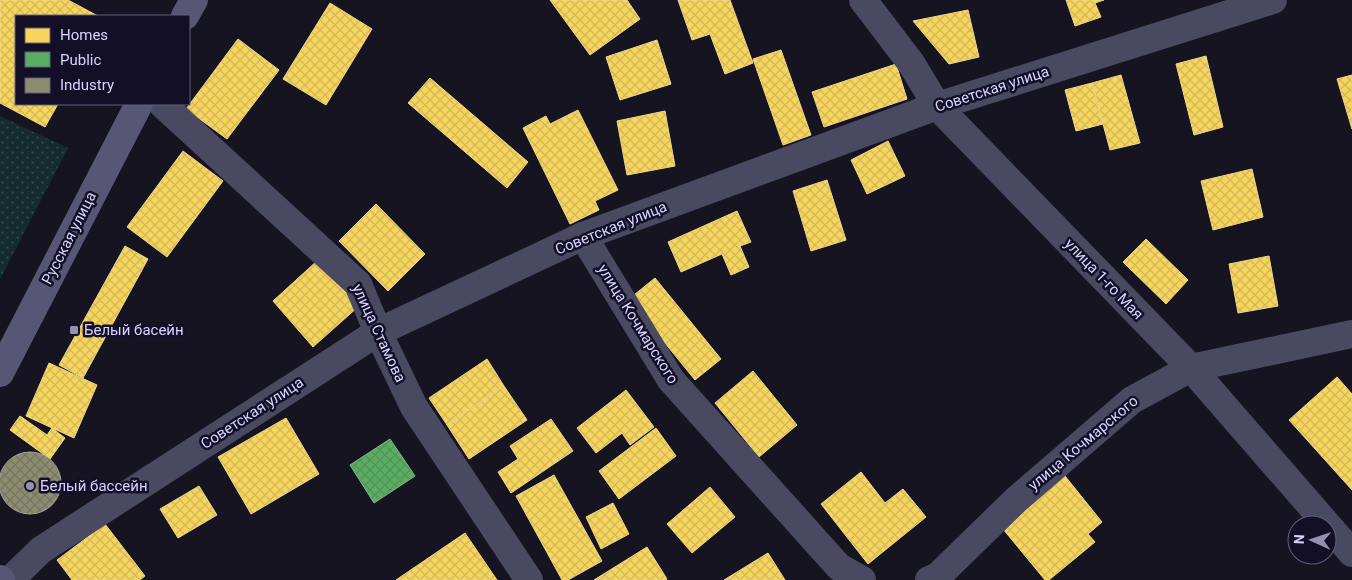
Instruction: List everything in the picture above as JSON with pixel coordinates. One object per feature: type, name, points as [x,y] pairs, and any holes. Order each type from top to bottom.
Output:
[{"type":"main road","points":[[186,15],[194,0]]},
{"type":"main road","name":"Русская улица","points":[[0,373],[137,105]]},
{"type":"street","name":"улица 1-го Мая","points":[[863,0],[911,62],[937,106],[1191,368],[1352,553]]},
{"type":"street","name":"Советская улица","points":[[10,580],[41,550],[378,332],[583,236],[937,106],[1273,0]]},
{"type":"street","name":"улица Стамова","points":[[163,105],[358,284],[378,332],[414,407],[528,580]]},
{"type":"street","name":"улица Кочмарского","points":[[583,236],[671,380],[839,567],[862,580]]},
{"type":"street","name":"улица Кочмарского","points":[[929,580],[938,576],[1016,500],[1132,400],[1191,368],[1352,334]]},
{"type":"green space","points":[[0,116],[68,148],[0,279]]},
{"type":"building: Homes","points":[[0,0],[68,0],[96,15],[15,15],[15,105],[57,105],[45,127],[0,103]]},
{"type":"building: Homes","points":[[550,0],[627,0],[640,19],[590,55]]},
{"type":"building: Homes","points":[[678,0],[730,0],[753,63],[725,74],[710,34],[692,40]]},
{"type":"building: Homes","points":[[1066,0],[1104,0],[1095,3],[1101,17],[1075,26]]},
{"type":"building: Homes","points":[[330,3],[372,29],[326,105],[283,79]]},
{"type":"building: Homes","points":[[968,10],[979,57],[949,64],[913,21]]},
{"type":"building: Homes","points":[[238,39],[279,70],[227,139],[186,109]]},
{"type":"building: Homes","points":[[657,40],[671,84],[620,100],[606,57]]},
{"type":"building: Homes","points":[[781,50],[811,135],[783,145],[753,59]]},
{"type":"building: Homes","points":[[1206,56],[1223,127],[1194,135],[1176,64]]},
{"type":"building: Homes","points":[[896,64],[907,99],[824,127],[812,92]]},
{"type":"building: Homes","points":[[1121,75],[1140,143],[1110,150],[1092,83]]},
{"type":"building: Homes","points":[[1352,75],[1352,129],[1337,79]]},
{"type":"building: Homes","points":[[430,78],[528,162],[507,188],[408,103]]},
{"type":"building: Homes","points":[[1092,83],[1103,124],[1076,131],[1065,90]]},
{"type":"building: Homes","points":[[578,110],[618,190],[595,201],[599,210],[570,224],[523,128],[546,116],[550,124]]},
{"type":"building: Homes","points":[[665,111],[675,166],[627,175],[617,121]]},
{"type":"building: Homes","points":[[888,141],[905,176],[867,194],[851,160]]},
{"type":"building: Homes","points":[[183,151],[223,181],[167,257],[127,227]]},
{"type":"building: Homes","points":[[1252,169],[1263,217],[1213,230],[1201,181]]},
{"type":"building: Homes","points":[[827,180],[846,240],[811,251],[793,191]]},
{"type":"building: Homes","points":[[376,204],[425,254],[388,291],[339,241]]},
{"type":"building: Homes","points":[[737,211],[751,242],[740,246],[749,267],[731,275],[722,254],[681,272],[668,242]]},
{"type":"building: Homes","points":[[1146,239],[1188,280],[1166,304],[1123,262]]},
{"type":"building: Homes","points":[[125,246],[148,259],[83,378],[59,365]]},
{"type":"building: Homes","points":[[1269,256],[1278,306],[1238,313],[1229,264]]},
{"type":"building: Homes","points":[[318,260],[359,306],[313,347],[273,301]]},
{"type":"building: Homes","points":[[655,278],[721,359],[695,380],[629,299]]},
{"type":"building: Homes","points":[[487,359],[504,386],[447,425],[429,398]]},
{"type":"building: Homes","points":[[49,363],[97,385],[74,438],[26,416]]},
{"type":"building: Homes","points":[[753,371],[797,425],[759,457],[715,403]]},
{"type":"building: Homes","points":[[1337,377],[1352,394],[1352,490],[1289,420]]},
{"type":"building: Homes","points":[[504,386],[527,420],[469,459],[447,425]]},
{"type":"building: Homes","points":[[626,390],[654,427],[630,445],[622,433],[596,453],[577,428]]},
{"type":"building: Homes","points":[[20,416],[47,435],[52,428],[65,438],[50,459],[10,430]]},
{"type":"building: Homes","points":[[286,418],[319,474],[251,514],[218,457]]},
{"type":"building: Homes","points":[[551,419],[573,451],[511,493],[498,472],[518,459],[510,446]]},
{"type":"building: Homes","points":[[656,428],[676,456],[619,499],[599,471]]},
{"type":"building: Homes","points":[[1061,471],[1102,522],[1088,534],[1095,542],[1049,580],[1045,580],[998,523]]},
{"type":"building: Homes","points":[[861,472],[885,503],[903,489],[926,517],[868,564],[821,504]]},
{"type":"building: Homes","points":[[554,475],[602,561],[568,580],[562,580],[516,496]]},
{"type":"building: Homes","points":[[199,486],[217,515],[178,538],[160,509]]},
{"type":"building: Homes","points":[[710,487],[735,517],[692,553],[667,524]]},
{"type":"building: Homes","points":[[613,503],[629,534],[601,549],[586,517]]},
{"type":"building: Homes","points":[[105,524],[145,576],[140,580],[72,580],[57,560]]},
{"type":"building: Homes","points":[[465,533],[497,580],[396,580]]},
{"type":"building: Homes","points":[[647,547],[667,579],[594,580]]},
{"type":"building: Homes","points":[[768,553],[785,580],[724,580]]},
{"type":"building: Public","points":[[390,439],[415,476],[374,503],[350,465]]},
{"type":"building: Industry","name":"Белый баcсейн","points":[[30,452],[42,455],[52,461],[58,471],[61,483],[58,495],[52,505],[42,511],[30,514],[18,511],[8,505],[2,495],[-1,483],[2,471],[8,461],[18,455]]},
{"type":"place","name":"Белый басейн","points":[[74,330]]},
{"type":"place","name":"Белый баcсейн","points":[[30,486]]}]
